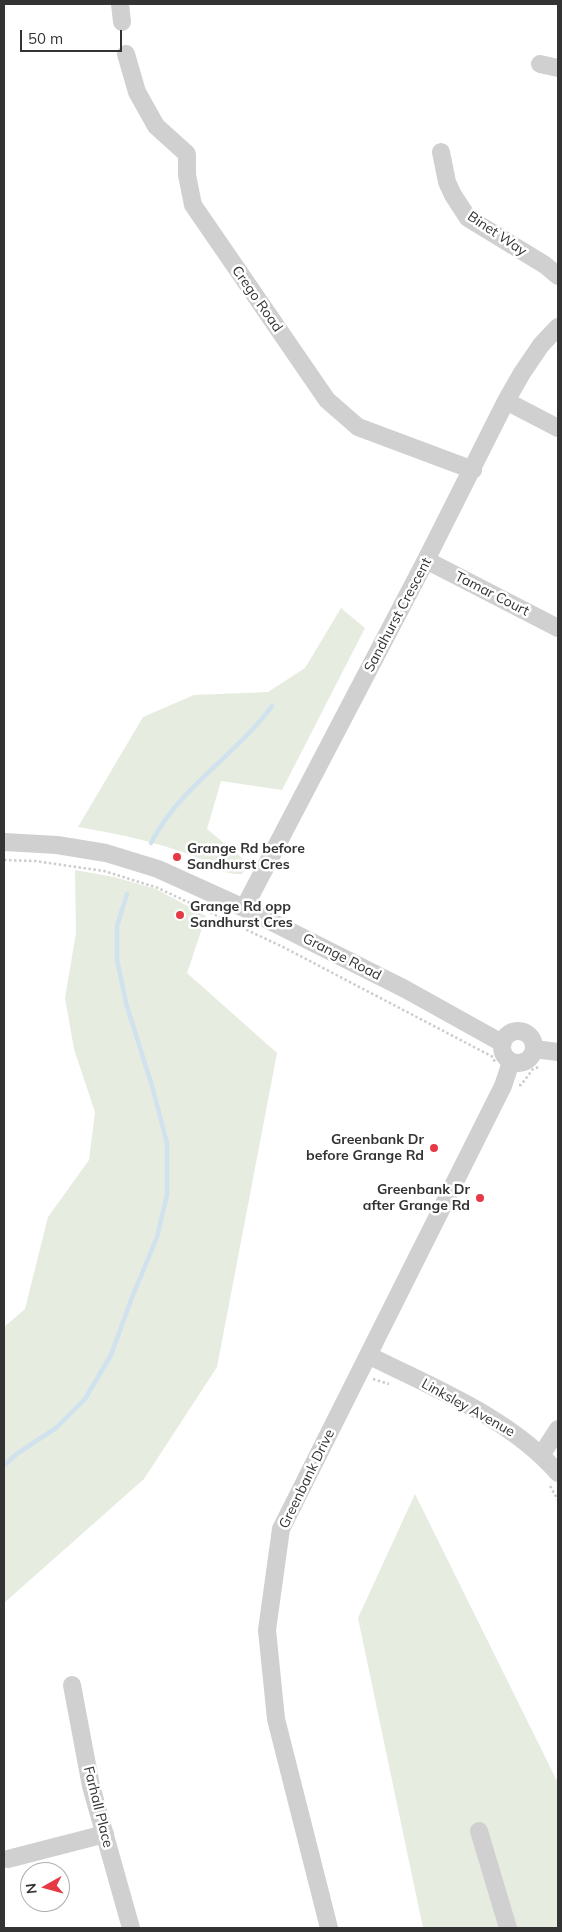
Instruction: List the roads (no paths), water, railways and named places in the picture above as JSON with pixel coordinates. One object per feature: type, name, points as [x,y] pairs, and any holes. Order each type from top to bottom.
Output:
[{"type":"street","points":[[120,4],[122,22]]},
{"type":"street","name":"Crego Road","points":[[126,54],[138,92],[156,126],[187,154],[187,175],[193,205],[327,400],[358,427],[472,470]]},
{"type":"street","points":[[540,64],[558,68]]},
{"type":"street","name":"Binet Way","points":[[440,152],[447,182],[468,218],[545,265],[558,276]]},
{"type":"street","name":"Sandhurst Crescent","points":[[244,908],[426,560],[506,401],[532,359],[558,327]]},
{"type":"street","points":[[506,401],[558,428]]},
{"type":"street","name":"Tamar Court","points":[[426,560],[558,628]]},
{"type":"street","name":"Grange Road","points":[[4,842],[58,845],[106,853],[158,869],[244,908],[405,989],[502,1043]]},
{"type":"street","points":[[515,1030],[521,1031],[532,1038],[534,1049],[532,1055],[526,1061],[519,1064],[511,1062],[503,1056],[502,1043],[509,1033],[515,1030]]},
{"type":"street","points":[[534,1049],[558,1052]]},
{"type":"street","name":"Greenbank Drive","points":[[330,1928],[276,1719],[267,1630],[281,1529],[360,1374],[505,1079],[511,1062]]},
{"type":"street","name":"Linksley Avenue","points":[[368,1355],[489,1416],[542,1454],[553,1478]]},
{"type":"street","points":[[542,1454],[558,1430]]},
{"type":"street","name":"Farhall Place","points":[[72,1685],[91,1786],[130,1928]]},
{"type":"street","points":[[480,1831],[508,1928]]},
{"type":"street","points":[[8,1859],[105,1834]]},
{"type":"waterway","points":[[151,843],[177,805],[258,724],[272,706]]},
{"type":"waterway","points":[[4,1465],[18,1453],[56,1428],[85,1399],[111,1355],[157,1237],[167,1195],[167,1143],[152,1086],[126,1003],[117,960],[117,926],[127,894]]},
{"type":"place","name":"Grange Rd before Sandhurst Cres","points":[[177,857]]},
{"type":"place","name":"Grange Rd opp Sandhurst Cres","points":[[180,915]]},
{"type":"place","name":"Greenbank Dr before Grange Rd","points":[[434,1148]]},
{"type":"place","name":"Greenbank Dr after Grange Rd","points":[[480,1198]]}]
